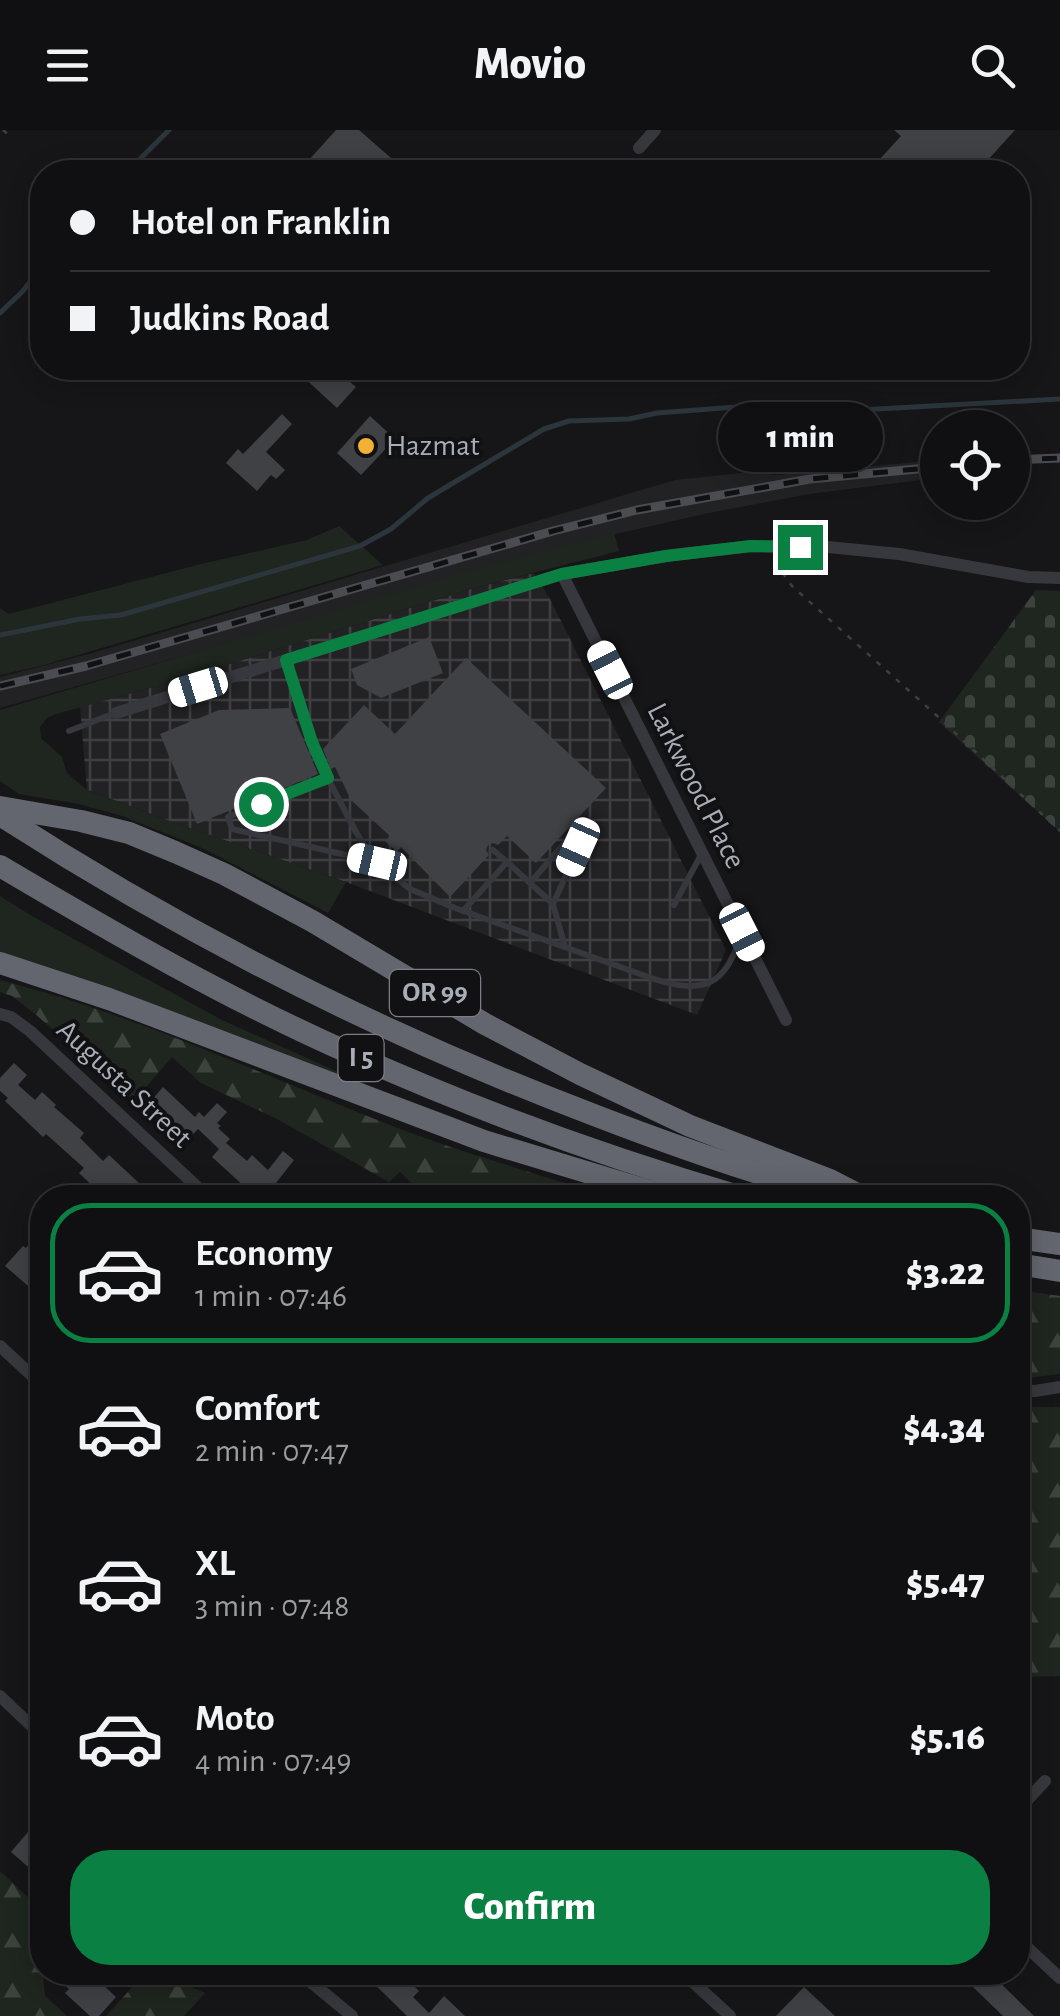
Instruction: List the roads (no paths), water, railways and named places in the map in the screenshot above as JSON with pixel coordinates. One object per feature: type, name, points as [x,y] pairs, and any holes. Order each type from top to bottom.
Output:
[{"type":"highway","name":"OR 99","points":[[0,808],[130,833],[176,852],[312,921],[484,1024],[580,1074],[690,1126],[840,1185]]},
{"type":"highway","name":"I 5","points":[[0,815],[132,897],[272,974],[512,1084],[659,1140],[794,1185]]},
{"type":"highway","name":"I 5","points":[[0,866],[117,936],[354,1055],[498,1115],[702,1185]]},
{"type":"highway","points":[[0,964],[109,999],[484,1140],[630,1185]]},
{"type":"highway","points":[[1030,1240],[1060,1244]]},
{"type":"highway","points":[[1030,1266],[1060,1270]]},
{"type":"street","points":[[639,148],[655,130]]},
{"type":"street","points":[[116,713],[562,574],[666,556],[771,546],[828,547],[1060,578]]},
{"type":"street","name":"Larkwood Place","points":[[562,574],[786,1020]]},
{"type":"street","name":"Augusta Street","points":[[0,1014],[30,1031],[195,1185]]},
{"type":"street","points":[[0,1346],[30,1374]]},
{"type":"street","points":[[1030,1391],[1060,1386]]},
{"type":"street","points":[[0,1696],[30,1725]]},
{"type":"street","points":[[1030,1797],[1045,1781]]},
{"type":"street","points":[[1030,1950],[1060,1978]]},
{"type":"street","points":[[314,1985],[352,2016]]},
{"type":"street","points":[[696,1985],[730,2016]]},
{"type":"lane","points":[[286,660],[312,742],[356,832],[377,862],[410,888],[463,911],[672,985],[697,987],[709,983],[728,967],[742,932]]},
{"type":"lane","points":[[69,731],[116,713]]},
{"type":"lane","points":[[328,778],[228,816],[232,829],[377,862]]},
{"type":"lane","points":[[530,883],[569,838],[578,847],[553,904]]},
{"type":"lane","points":[[494,850],[553,904],[565,947]]},
{"type":"lane","points":[[674,905],[702,852]]},
{"type":"lane","points":[[463,911],[507,862]]},
{"type":"waterway","points":[[139,160],[169,130]]},
{"type":"waterway","points":[[0,313],[30,282]]},
{"type":"waterway","points":[[0,635],[121,615],[360,546],[391,529],[428,498],[544,429],[569,421],[629,419],[736,407],[822,412],[1060,399]]},
{"type":"railway","points":[[1030,459],[1060,458]]},
{"type":"railway","points":[[0,686],[86,666],[637,510],[810,479],[920,469]]},
{"type":"place","name":"Hazmat","points":[[366,446]]}]
